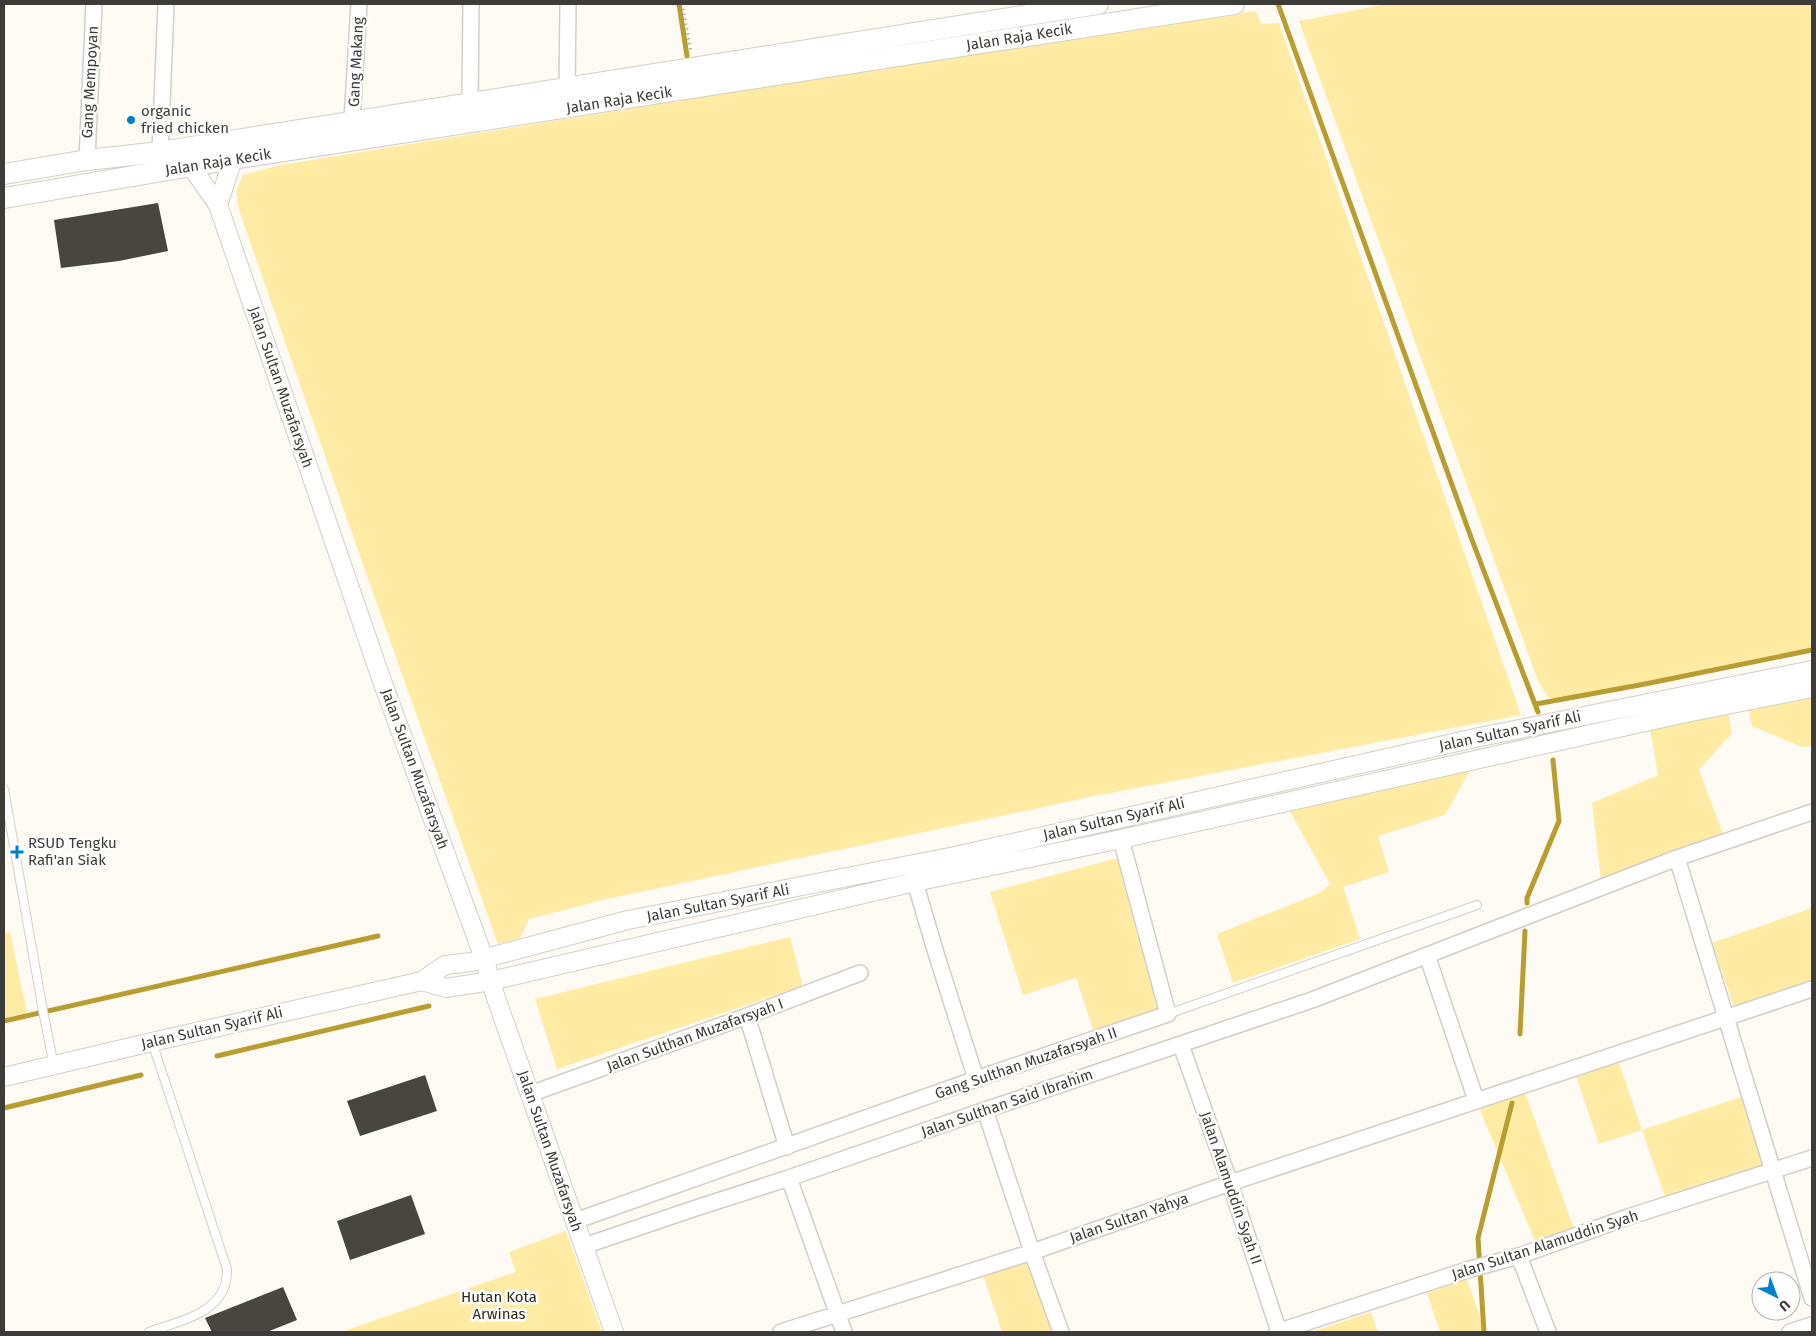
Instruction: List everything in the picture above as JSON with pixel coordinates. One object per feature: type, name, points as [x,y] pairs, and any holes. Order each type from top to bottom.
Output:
[{"type":"main road","name":"Jalan Raja Kecik","points":[[4,174],[87,160],[160,152],[1098,4]]},
{"type":"main road","name":"Jalan Raja Kecik","points":[[4,198],[233,159],[1234,4]]},
{"type":"main road","points":[[1008,17],[1012,38]]},
{"type":"main road","points":[[397,114],[401,134]]},
{"type":"street","name":"Gang Mempoyan","points":[[87,160],[94,4]]},
{"type":"street","points":[[160,152],[166,4]]},
{"type":"street","name":"Gang Makang","points":[[352,121],[359,4]]},
{"type":"street","points":[[470,102],[471,4]]},
{"type":"street","points":[[567,87],[568,4]]},
{"type":"street","points":[[218,206],[233,159]]},
{"type":"street","name":"Jalan Sultan Muzafarsyah","points":[[191,166],[218,206],[382,681],[484,958],[614,1332]]},
{"type":"street","name":"Jalan Sultan Syarif Ali","points":[[4,1077],[422,981],[445,965],[471,962],[628,920],[955,856],[1492,734],[1812,670]]},
{"type":"street","name":"Jalan Sultan Syarif Ali","points":[[422,981],[446,988],[491,981],[916,882],[1121,840],[1681,714],[1812,688]]},
{"type":"street","points":[[1492,734],[1497,756]]},
{"type":"street","name":"Jalan Sulthan Said Ibrahim","points":[[584,1246],[1312,1000],[1677,858],[1812,812]]},
{"type":"street","points":[[1121,840],[1168,1014]]},
{"type":"street","points":[[1677,858],[1812,1298]]},
{"type":"street","points":[[916,882],[935,950],[976,1079]]},
{"type":"street","points":[[1428,956],[1476,1100]]},
{"type":"street","name":"Jalan Sulthan Muzafarsyah I","points":[[530,1094],[860,973]]},
{"type":"street","name":"Jalan Sultan Yahya","points":[[781,1332],[1032,1252],[1230,1182],[1812,989]]},
{"type":"street","name":"Gang Sulthan Muzafarsyah II","points":[[575,1221],[976,1079],[1168,1014]]},
{"type":"street","points":[[747,1016],[788,1147]]},
{"type":"street","name":"Jalan Alamuddin Syah II","points":[[1181,1045],[1230,1182],[1278,1332]]},
{"type":"street","points":[[985,1110],[1032,1252],[1061,1332]]},
{"type":"street","name":"Jalan Sultan Alamuddin Syah","points":[[1278,1332],[1467,1270],[1519,1256],[1628,1217],[1812,1158]]},
{"type":"street","points":[[789,1178],[844,1332]]},
{"type":"street","points":[[1519,1256],[1548,1332]]},
{"type":"street","points":[[1790,1332],[1812,1325]]},
{"type":"lane","points":[[4,789],[54,1066]]},
{"type":"lane","name":"Gang Sulthan Muzafarsyah II","points":[[1168,1014],[1477,905]]},
{"type":"lane","points":[[149,1332],[201,1313],[211,1305],[220,1295],[226,1284],[227,1269],[152,1042]]},
{"type":"path","points":[[682,4],[694,67]]},
{"type":"green space","points":[[1387,4],[1812,4],[1812,651],[1563,700],[1548,697],[1538,681],[1299,21]]},
{"type":"green space","points":[[1256,11],[1261,24],[1279,23],[1521,715],[1090,797],[607,899],[529,919],[520,938],[498,944],[239,210],[236,191],[243,175],[280,165],[839,75]]},
{"type":"green space","points":[[1812,697],[1812,746],[1802,747],[1752,726],[1748,707]]},
{"type":"green space","points":[[1728,712],[1732,733],[1699,770],[1723,834],[1601,880],[1592,803],[1658,775],[1650,729]]},
{"type":"green space","points":[[1470,770],[1445,815],[1378,836],[1389,872],[1343,887],[1360,939],[1233,983],[1217,934],[1320,893],[1330,884],[1290,811]]},
{"type":"green space","points":[[1118,858],[1161,1009],[1094,1032],[1076,978],[1023,995],[990,892]]},
{"type":"green space","points":[[1812,908],[1812,980],[1734,1007],[1712,943]]},
{"type":"green space","points":[[10,932],[27,1013],[4,1018],[4,933]]},
{"type":"green space","points":[[790,937],[803,986],[557,1069],[535,999]]},
{"type":"green space","points":[[1618,1060],[1642,1130],[1599,1144],[1575,1073]]},
{"type":"green space","points":[[1524,1090],[1574,1229],[1535,1241],[1478,1105]]},
{"type":"green space","points":[[1744,1096],[1765,1166],[1666,1199],[1642,1130]]},
{"type":"green space","name":"Hutan Kota Arwinas","points":[[566,1231],[602,1332],[341,1332],[516,1272],[509,1252]]},
{"type":"green space","points":[[1029,1260],[1053,1332],[1002,1332],[983,1275]]},
{"type":"green space","points":[[1467,1279],[1485,1332],[1440,1332],[1427,1293]]},
{"type":"green space","points":[[1371,1312],[1378,1332],[1312,1332]]},
{"type":"building","points":[[158,203],[168,251],[119,261],[61,268],[54,220]]},
{"type":"building","points":[[425,1075],[437,1111],[360,1136],[347,1101]]},
{"type":"building","points":[[411,1195],[425,1234],[350,1260],[337,1221]]},
{"type":"building","points":[[283,1287],[297,1320],[267,1332],[212,1332],[205,1318]]},
{"type":"waterway","points":[[679,4],[687,56]]},
{"type":"waterway","points":[[1278,4],[1472,540],[1538,712]]},
{"type":"waterway","points":[[1536,704],[1812,650]]},
{"type":"waterway","points":[[1527,903],[1527,898],[1559,821],[1553,760]]},
{"type":"waterway","points":[[1520,1034],[1525,931]]},
{"type":"waterway","points":[[4,1021],[378,936]]},
{"type":"waterway","points":[[217,1056],[429,1006]]},
{"type":"waterway","points":[[4,1108],[141,1075]]},
{"type":"waterway","points":[[1484,1332],[1478,1238],[1512,1103]]},
{"type":"place","name":"organic fried chicken","points":[[131,120]]},
{"type":"place","name":"RSUD Tengku Rafi'an Siak","points":[[17,852]]}]
